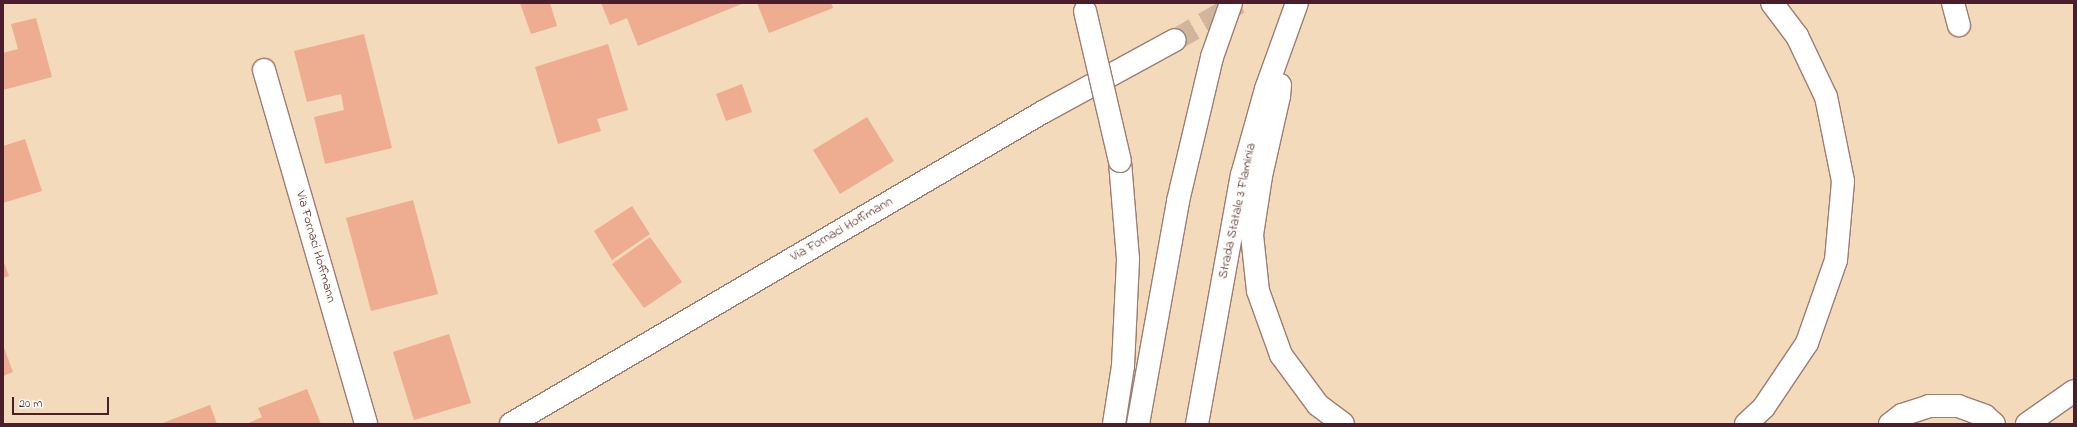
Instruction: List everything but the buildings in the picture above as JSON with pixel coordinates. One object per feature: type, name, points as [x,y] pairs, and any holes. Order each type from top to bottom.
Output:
[{"type":"main road","points":[[1138,424],[1178,202],[1212,57],[1231,3]]},
{"type":"main road","name":"Strada Statale 3 Flaminia","points":[[1197,424],[1242,175],[1266,89],[1281,43],[1297,3]]},
{"type":"main road","points":[[1746,424],[1764,407],[1807,343],[1836,260],[1843,181],[1826,97],[1797,36],[1772,3]]},
{"type":"main road","points":[[1953,3],[1959,25]]},
{"type":"main road","points":[[1084,7],[1120,161],[1128,259],[1123,366],[1114,424]]},
{"type":"main road","name":"Via Fornaci Hoffmann","points":[[511,424],[1043,112],[1175,40]]},
{"type":"main road","points":[[1281,43],[1279,96],[1261,176],[1252,235],[1258,291],[1282,355],[1318,405],[1343,424]]},
{"type":"main road","name":"Via Fornaci Hoffmann","points":[[264,70],[366,424]]},
{"type":"main road","points":[[2027,424],[2074,391]]},
{"type":"main road","points":[[1890,424],[1902,415],[1929,406],[1958,406],[1985,416],[1994,424]]},
{"type":"tunnel","points":[[1175,40],[1239,3]]}]
